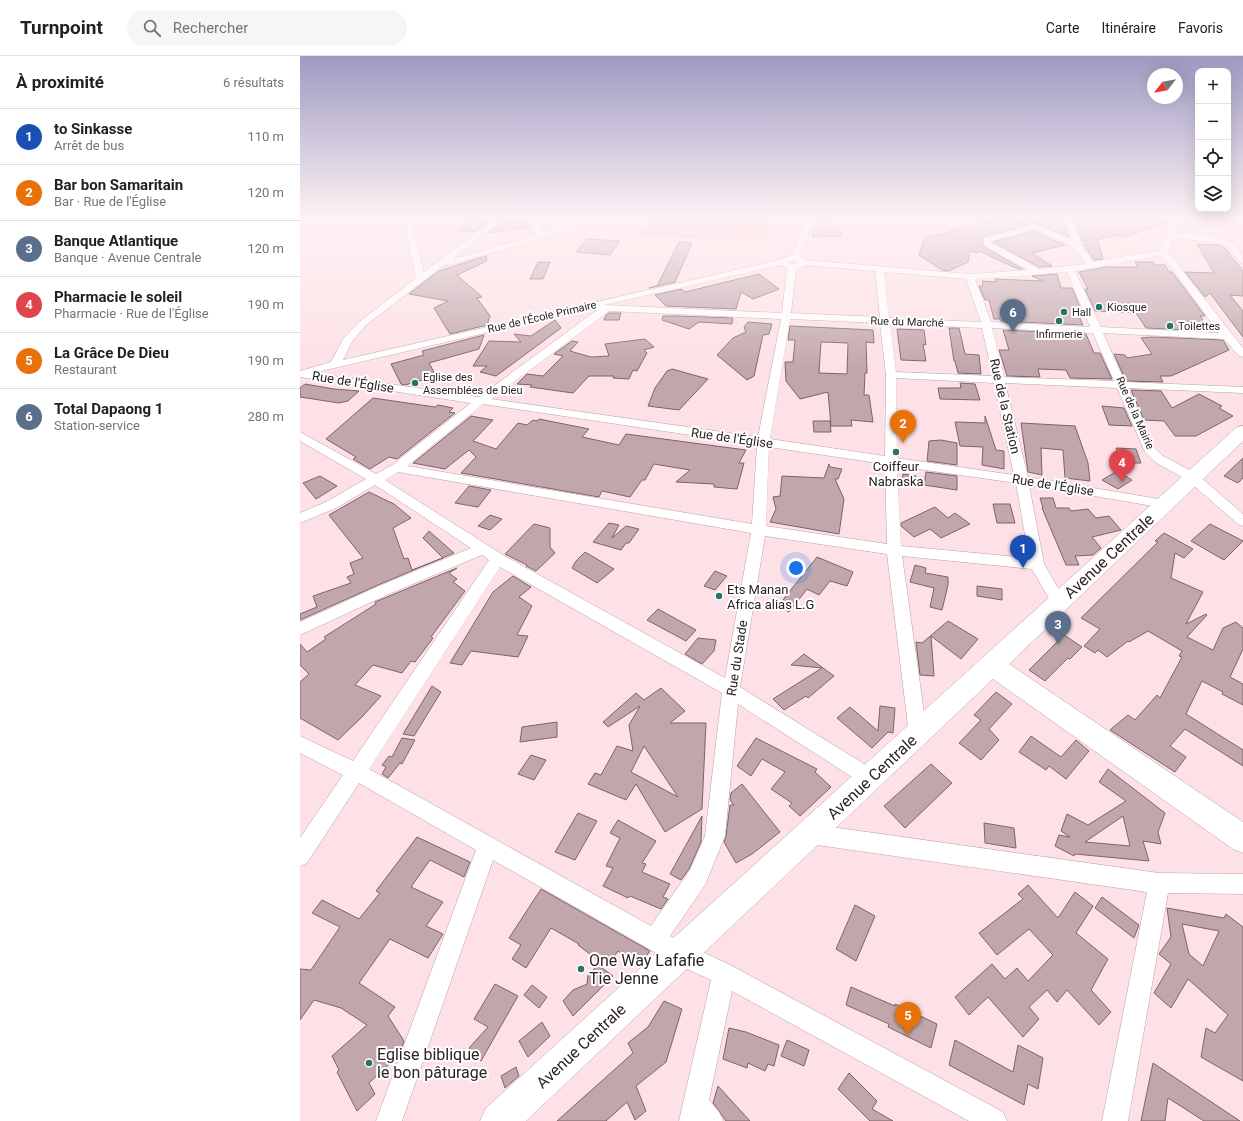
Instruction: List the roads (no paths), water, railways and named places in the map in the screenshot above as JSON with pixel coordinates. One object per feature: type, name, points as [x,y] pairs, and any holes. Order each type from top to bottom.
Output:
[{"type":"main road","name":"Avenue Centrale","points":[[499,1121],[918,734],[1165,504],[1192,477],[1243,432]]},
{"type":"main road","points":[[992,665],[1243,839]]},
{"type":"street","points":[[419,269],[421,279]]},
{"type":"street","points":[[334,366],[347,341],[353,333],[372,315],[435,269]]},
{"type":"street","name":"Rue de l'École Primaire","points":[[300,374],[751,269]]},
{"type":"street","name":"Rue du Stade","points":[[655,939],[691,891],[709,857],[715,836],[732,690],[759,530],[764,443],[786,316],[792,269]]},
{"type":"street","name":"Rue de l'École Primaire","points":[[865,269],[970,276],[1070,269]]},
{"type":"street","points":[[1032,269],[1038,272]]},
{"type":"street","name":"Rue de la Mairie","points":[[1070,269],[1149,449],[1159,459],[1192,477],[1243,522]]},
{"type":"street","points":[[1177,269],[1227,336],[1243,354]]},
{"type":"street","points":[[879,270],[891,375],[891,460],[894,550],[918,734]]},
{"type":"street","name":"Rue de la Station","points":[[970,276],[987,326],[1022,480],[1037,564],[1058,603]]},
{"type":"street","name":"Rue du Marché","points":[[586,307],[1227,336]]},
{"type":"street","points":[[300,518],[331,505],[396,468],[480,401],[608,307]]},
{"type":"street","name":"Rue de l'Église","points":[[300,374],[764,443],[891,460],[1165,504]]},
{"type":"street","points":[[891,375],[1243,390]]},
{"type":"street","points":[[300,436],[375,479],[498,559],[732,690],[870,778]]},
{"type":"street","points":[[396,468],[759,530],[894,550],[1037,564]]},
{"type":"street","points":[[300,629],[384,590],[483,549]]},
{"type":"street","points":[[300,856],[498,559]]},
{"type":"street","points":[[300,744],[357,772],[680,954],[724,974],[994,1121]]},
{"type":"street","points":[[810,834],[1160,883],[1243,884]]},
{"type":"street","points":[[389,1121],[488,846]]},
{"type":"street","points":[[1115,1121],[1160,883]]},
{"type":"street","points":[[699,1115],[724,974]]},
{"type":"place","name":"Kiosque","points":[[1099,307]]},
{"type":"place","name":"Hall","points":[[1064,312]]},
{"type":"place","name":"Infirmerie","points":[[1059,321]]},
{"type":"place","name":"Toilettes","points":[[1170,326]]},
{"type":"place","name":"Total Dapaong 1","points":[[1013,332]]},
{"type":"place","name":"Eglise des Assemblées de Dieu","points":[[415,383]]},
{"type":"place","name":"Bar bon Samaritain","points":[[903,443]]},
{"type":"place","name":"Coiffeur Nabraska","points":[[896,452]]},
{"type":"place","name":"Pharmacie le soleil","points":[[1122,482]]},
{"type":"place","name":"to Sinkasse","points":[[1023,568]]},
{"type":"place","name":"Ets Manan Africa alias L.G","points":[[719,596]]},
{"type":"place","name":"Banque Atlantique","points":[[1058,644]]},
{"type":"place","name":"One Way Lafafie Tie Jenne","points":[[581,969]]},
{"type":"place","name":"La Grâce De Dieu","points":[[908,1035]]},
{"type":"place","name":"Eglise biblique le bon pâturage","points":[[369,1063]]}]
